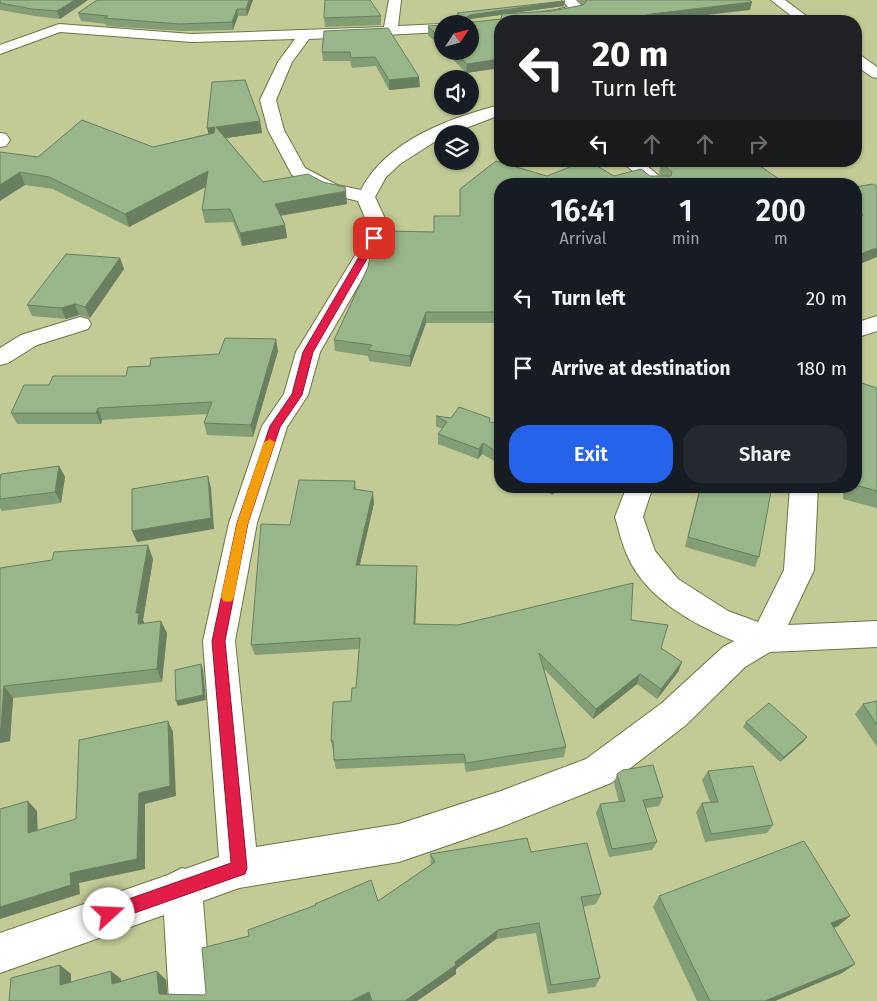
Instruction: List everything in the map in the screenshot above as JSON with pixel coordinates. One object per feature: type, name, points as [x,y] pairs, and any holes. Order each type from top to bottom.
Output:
[{"type":"street","points":[[390,31],[395,0]]},
{"type":"street","points":[[550,15],[577,8],[568,0]]},
{"type":"street","points":[[777,0],[798,15]]},
{"type":"street","points":[[0,50],[59,28],[74,17]]},
{"type":"street","points":[[59,28],[192,38],[434,28]]},
{"type":"street","points":[[305,34],[285,62],[268,100],[276,130],[298,171],[331,189],[366,197]]},
{"type":"street","points":[[862,63],[877,74]]},
{"type":"street","points":[[366,197],[380,172],[408,149],[469,119],[494,112]]},
{"type":"street","points":[[638,167],[652,178]]},
{"type":"street","points":[[239,868],[219,641],[243,523],[275,426],[296,395],[308,352],[374,238],[378,225],[366,197]]},
{"type":"street","points":[[862,328],[877,323]]},
{"type":"street","points":[[0,358],[29,340],[80,324]]},
{"type":"street","points":[[637,493],[629,518],[642,556],[667,588],[717,620],[765,639],[877,634]]},
{"type":"street","points":[[0,953],[239,868],[399,843],[501,809],[598,771],[674,714],[734,657],[765,639],[799,570],[804,493]]},
{"type":"street","points":[[182,887],[190,1001]]},
{"type":"building","points":[[0,0],[75,0],[57,11],[0,3]]},
{"type":"building","points":[[97,0],[249,0],[246,9],[237,9],[232,22],[179,24],[104,18],[108,16],[78,13]]},
{"type":"building","points":[[325,0],[370,0],[381,16],[324,18]]},
{"type":"building","points":[[586,0],[749,0],[752,2],[647,15],[502,15],[552,11],[583,5]]},
{"type":"building","points":[[565,1],[470,15],[459,15],[457,13]]},
{"type":"building","points":[[494,20],[494,60],[467,64],[463,60],[479,60],[479,21]]},
{"type":"building","points":[[428,26],[434,26],[434,32]]},
{"type":"building","points":[[388,28],[419,77],[389,80],[375,57],[351,58],[350,52],[322,52],[324,31]]},
{"type":"building","points":[[245,80],[260,121],[216,127],[263,182],[308,174],[323,182],[345,187],[346,191],[275,204],[285,225],[240,233],[230,209],[202,210],[208,171],[125,214],[49,177],[20,172],[0,185],[0,152],[38,157],[82,120],[153,147],[214,133],[215,127],[207,128],[212,82]]},
{"type":"building","points":[[494,163],[494,167],[516,167],[547,176],[570,167],[599,167],[614,176],[641,169],[650,176],[671,176],[672,172],[666,167],[762,167],[777,178],[494,178],[494,312],[426,312],[410,356],[368,350],[372,345],[334,340],[368,267],[370,257],[373,252],[385,252],[388,231],[434,232],[434,216],[460,216],[460,189]]},
{"type":"building","points":[[873,184],[877,186],[877,248],[862,254],[863,215],[862,186]]},
{"type":"building","points":[[66,254],[120,258],[85,307],[75,304],[61,308],[27,305]]},
{"type":"building","points":[[225,338],[276,339],[251,425],[204,423],[212,402],[98,408],[96,413],[11,413],[24,385],[49,385],[53,376],[126,376],[128,367],[150,366],[151,358],[219,354]]},
{"type":"building","points":[[862,383],[877,388],[877,491],[862,487]]},
{"type":"building","points":[[459,407],[490,418],[489,422],[494,422],[494,450],[483,443],[479,449],[438,434],[447,422],[436,416],[451,418]]},
{"type":"building","points":[[59,466],[55,492],[0,499],[1,474]]},
{"type":"building","points":[[208,476],[211,518],[132,531],[132,489]]},
{"type":"building","points":[[299,480],[355,481],[354,489],[373,492],[356,565],[417,566],[414,624],[458,625],[633,583],[631,620],[668,625],[661,648],[682,662],[661,689],[640,674],[596,709],[539,653],[566,747],[466,763],[464,754],[334,760],[333,741],[331,741],[333,702],[351,701],[352,688],[356,688],[360,638],[251,645],[261,524],[290,525]]},
{"type":"building","points":[[699,493],[771,493],[759,557],[688,537]]},
{"type":"building","points":[[148,545],[136,613],[139,613],[138,624],[161,621],[157,669],[4,686],[0,730],[0,568],[52,560],[54,552]]},
{"type":"building","points":[[201,664],[203,695],[176,701],[175,670]]},
{"type":"building","points":[[877,701],[877,725],[863,704]]},
{"type":"building","points":[[769,703],[807,737],[784,757],[746,722]]},
{"type":"building","points":[[168,721],[170,786],[139,793],[137,859],[70,873],[71,885],[0,907],[0,809],[28,801],[28,833],[76,819],[79,740]]},
{"type":"building","points":[[653,765],[663,797],[643,800],[657,842],[612,849],[600,804],[625,801],[617,774],[623,770]]},
{"type":"building","points":[[753,766],[773,825],[711,834],[702,803],[718,802],[708,771]]},
{"type":"building","points":[[527,838],[531,852],[587,843],[601,894],[581,897],[600,978],[551,985],[539,923],[498,930],[455,962],[456,965],[405,1001],[372,1001],[369,992],[351,1001],[9,1001],[11,978],[60,965],[60,985],[111,971],[112,984],[157,971],[159,994],[204,995],[206,993],[202,948],[249,936],[248,930],[316,905],[371,880],[378,901],[435,862],[430,854]]},
{"type":"building","points":[[804,841],[850,916],[831,923],[855,964],[765,1001],[710,1001],[659,896]]},
{"type":"slow traffic","points":[[228,597],[243,523],[270,442]]},
{"type":"route","points":[[109,914],[239,868],[219,641],[243,523],[275,426],[296,395],[308,352],[374,238]]}]
